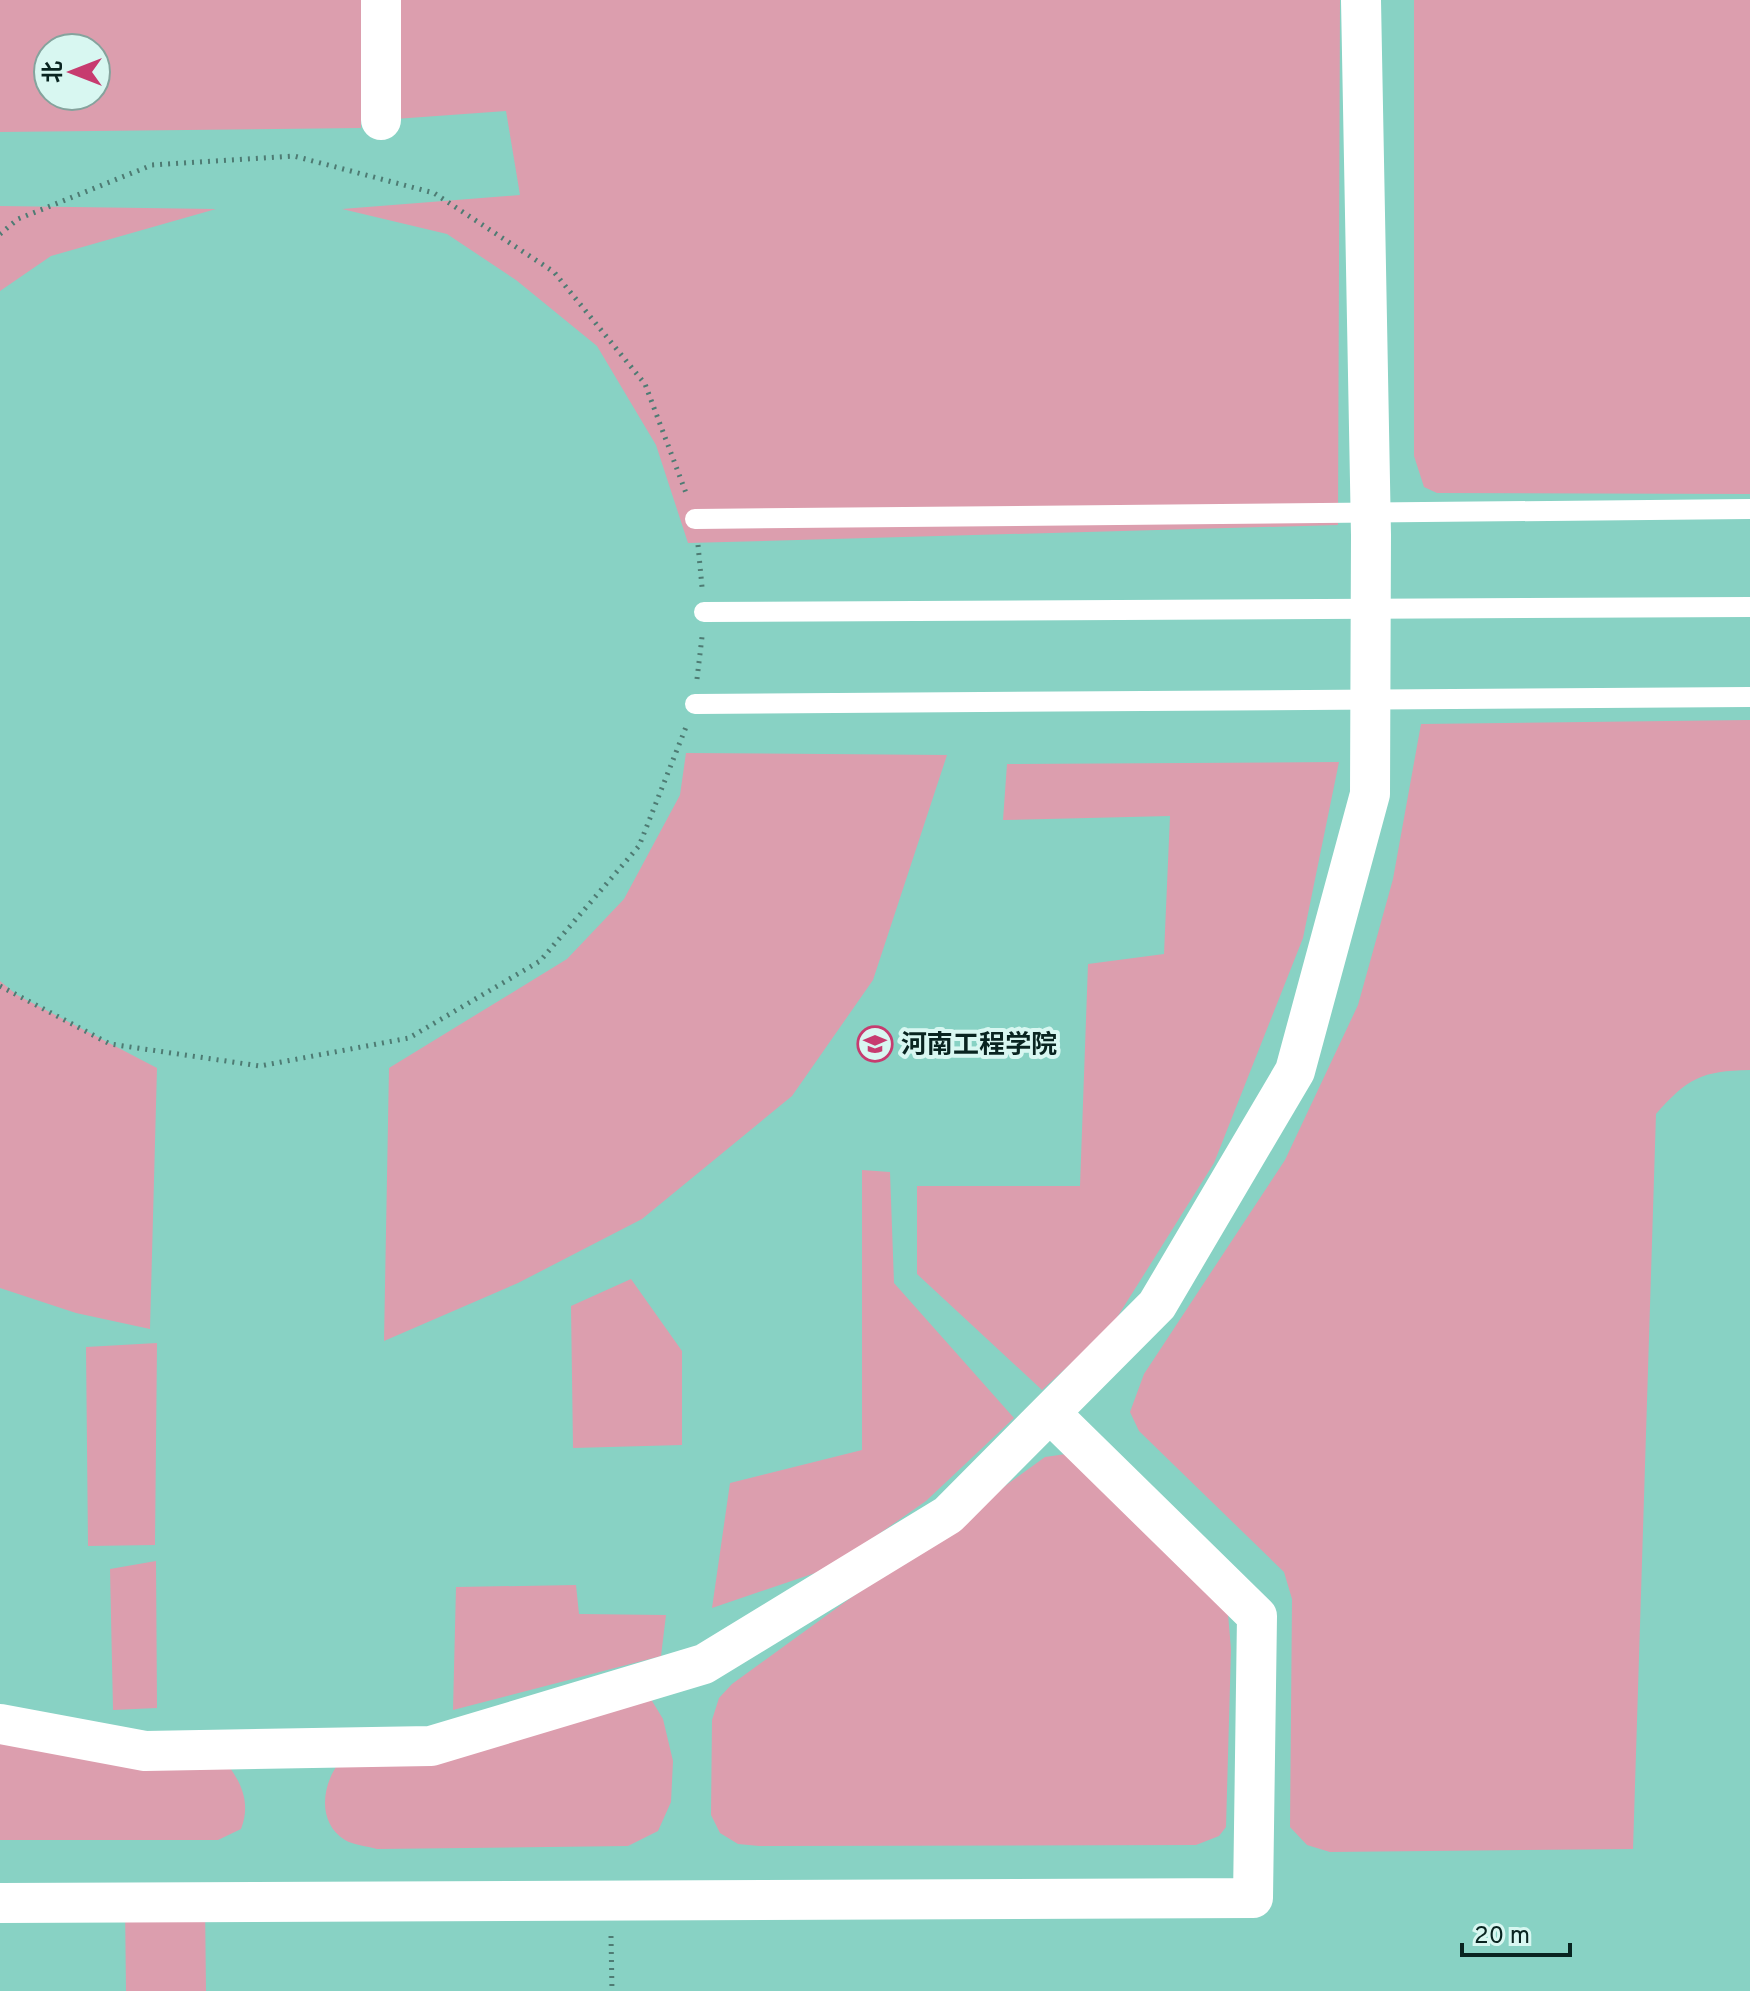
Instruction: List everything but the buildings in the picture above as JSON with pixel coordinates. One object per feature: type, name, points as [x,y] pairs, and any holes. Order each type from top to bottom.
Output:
[{"type":"street","points":[[381,0],[381,120]]},
{"type":"street","points":[[0,1724],[145,1751],[431,1746],[704,1664],[948,1515],[1157,1305],[1295,1071],[1370,794],[1371,535],[1361,0]]},
{"type":"street","points":[[0,1903],[1253,1898],[1257,1616],[1050,1413]]},
{"type":"lane","points":[[695,519],[1750,509]]},
{"type":"lane","points":[[704,612],[1750,607]]},
{"type":"lane","points":[[695,704],[1750,697]]},
{"type":"path","points":[[0,234],[18,219],[152,165],[294,156],[434,193],[554,272],[645,384],[695,519],[704,612],[695,704],[639,846],[540,961],[409,1038],[260,1066],[110,1044],[0,986]]},
{"type":"path","points":[[611,1901],[612,1991]]},
{"type":"shaded area","name":"河南工程学院","points":[[0,0],[1750,0],[1750,1991],[0,1991]]},
{"type":"shaded area","points":[[0,0],[361,0],[361,128],[0,132]]},
{"type":"shaded area","points":[[382,0],[1340,0],[1338,525],[688,543],[656,445],[597,346],[516,280],[447,234],[342,209],[520,195],[506,111],[381,120]]},
{"type":"shaded area","points":[[1414,0],[1750,0],[1750,494],[1437,493],[1424,487],[1414,456]]},
{"type":"shaded area","points":[[0,206],[216,209],[51,256],[0,291]]},
{"type":"shaded area","points":[[1750,720],[1750,1070],[1719,1072],[1697,1079],[1677,1092],[1656,1114],[1633,1849],[1330,1852],[1307,1845],[1290,1827],[1292,1599],[1284,1572],[1139,1431],[1130,1412],[1144,1374],[1285,1160],[1358,1005],[1393,879],[1421,724]]},
{"type":"shaded area","points":[[686,753],[947,755],[873,980],[792,1096],[642,1219],[518,1283],[384,1341],[389,1068],[567,959],[624,899],[680,795]]},
{"type":"shaded area","points":[[1339,762],[1303,938],[1214,1163],[1111,1327],[1042,1390],[917,1274],[917,1186],[1080,1186],[1088,964],[1164,954],[1170,816],[1003,820],[1007,764]]},
{"type":"shaded area","points":[[0,981],[17,995],[157,1068],[150,1329],[76,1313],[0,1288]]},
{"type":"shaded area","points":[[862,1170],[890,1172],[894,1283],[1014,1418],[926,1501],[830,1568],[712,1608],[730,1483],[862,1450]]},
{"type":"shaded area","points":[[631,1279],[682,1351],[682,1445],[573,1448],[571,1306]]},
{"type":"shaded area","points":[[157,1343],[155,1545],[88,1546],[86,1347]]},
{"type":"shaded area","points":[[1066,1454],[1228,1614],[1231,1649],[1226,1827],[1219,1836],[1196,1845],[759,1846],[738,1844],[720,1833],[711,1815],[712,1720],[719,1698],[732,1684],[1045,1457]]},
{"type":"shaded area","points":[[156,1561],[157,1708],[113,1710],[110,1569]]},
{"type":"shaded area","points":[[576,1585],[579,1614],[666,1615],[661,1656],[453,1710],[456,1587]]},
{"type":"shaded area","points":[[646,1691],[663,1719],[673,1761],[671,1802],[658,1831],[628,1846],[377,1849],[345,1840],[329,1823],[326,1791],[341,1760]]},
{"type":"shaded area","points":[[0,1709],[219,1753],[232,1770],[244,1797],[241,1829],[218,1840],[0,1840]]},
{"type":"shaded area","points":[[205,1902],[206,1991],[126,1991],[125,1903]]},
{"type":"place","name":"河南工程学院","points":[[875,1044]]}]
